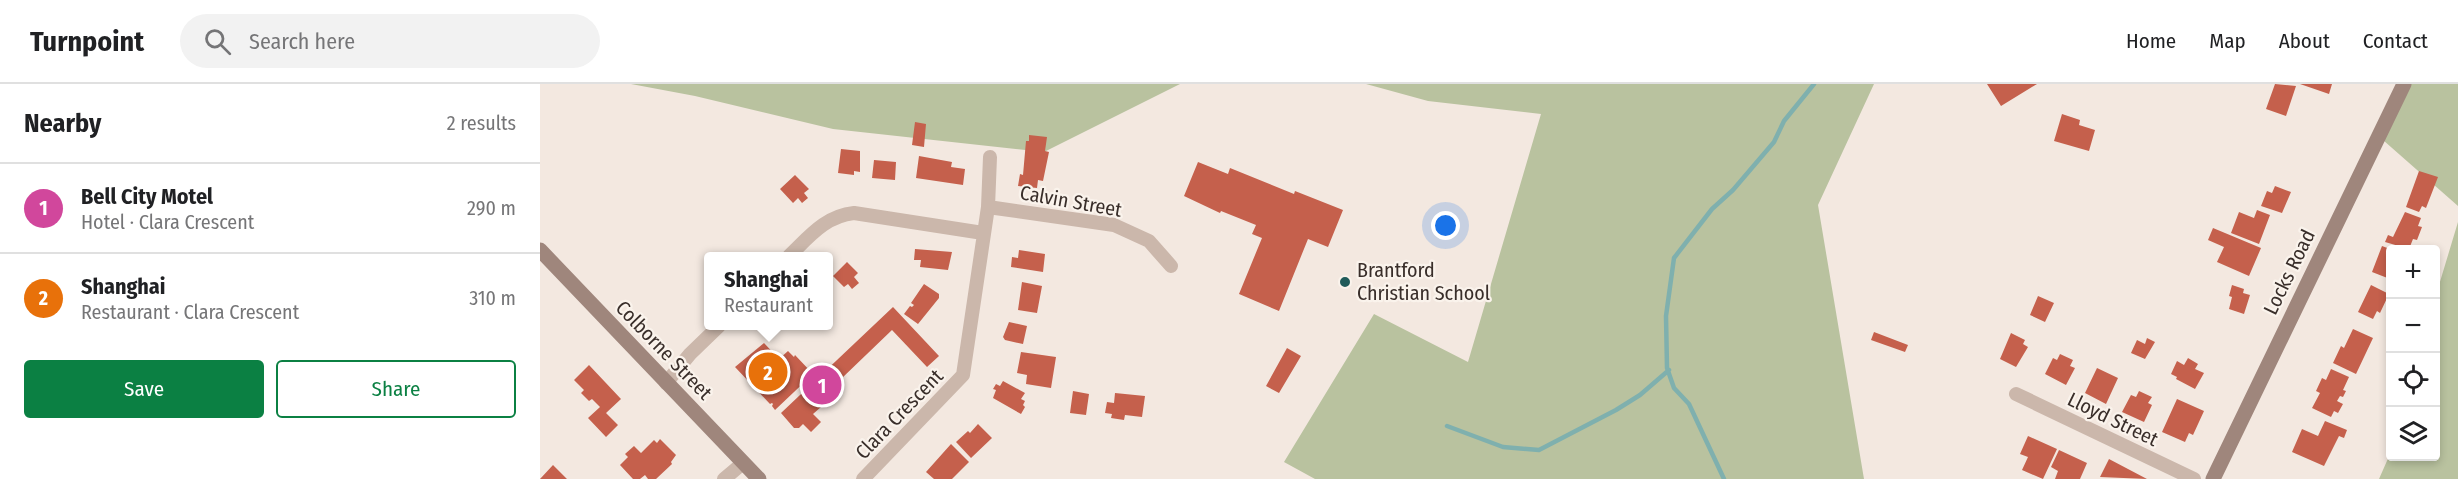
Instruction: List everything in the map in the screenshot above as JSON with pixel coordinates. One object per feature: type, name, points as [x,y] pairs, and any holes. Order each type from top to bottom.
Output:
[{"type":"street","name":"Locks Road","points":[[2213,479],[2404,84]]},
{"type":"street","name":"Clara Crescent","points":[[863,479],[963,375],[988,207],[990,157]]},
{"type":"street","name":"Calvin Street","points":[[988,207],[1114,225],[1149,241],[1171,266]]},
{"type":"street","points":[[793,252],[819,226],[829,219],[847,213],[983,233]]},
{"type":"street","name":"Colborne Street","points":[[540,250],[759,479]]},
{"type":"street","points":[[666,383],[690,354],[715,330]]},
{"type":"street","name":"Lloyd Street","points":[[2016,394],[2194,479]]},
{"type":"street","points":[[724,479],[743,463]]},
{"type":"green space","points":[[631,84],[1180,84],[1044,152],[833,129],[695,96]]},
{"type":"green space","points":[[1366,84],[1874,84],[1818,205],[1864,479],[1315,479],[1284,462],[1374,314],[1468,362],[1541,114],[1428,101]]},
{"type":"green space","points":[[2400,84],[2458,84],[2458,206],[2375,133]]},
{"type":"green space","points":[[2458,222],[2458,479],[2379,479],[2387,461],[2440,461],[2440,282]]},
{"type":"building","points":[[1987,84],[2037,84],[2001,106]]},
{"type":"building","points":[[2275,84],[2296,86],[2286,116],[2266,109]]},
{"type":"building","points":[[2300,84],[2332,84],[2329,94]]},
{"type":"building","points":[[2062,114],[2080,120],[2079,125],[2095,130],[2089,151],[2054,141]]},
{"type":"building","points":[[915,122],[926,124],[924,147],[912,145]]},
{"type":"building","points":[[1029,135],[1047,137],[1045,151],[1049,152],[1043,181],[1038,180],[1037,188],[1018,186],[1020,174],[1023,175],[1026,141],[1029,141]]},
{"type":"building","points":[[841,149],[860,151],[860,172],[854,171],[854,175],[838,173]]},
{"type":"building","points":[[919,156],[952,162],[951,167],[965,169],[963,185],[916,178]]},
{"type":"building","points":[[874,160],[896,162],[895,180],[872,178]]},
{"type":"building","points":[[1198,162],[1228,174],[1230,168],[1294,194],[1295,191],[1343,210],[1328,247],[1308,239],[1279,311],[1239,294],[1262,238],[1252,234],[1256,225],[1221,211],[1220,213],[1184,196]]},
{"type":"building","points":[[2419,171],[2438,177],[2426,208],[2422,206],[2419,212],[2406,207]]},
{"type":"building","points":[[795,175],[809,189],[804,193],[808,198],[802,203],[798,198],[793,203],[780,189]]},
{"type":"building","points":[[2275,186],[2291,192],[2282,213],[2261,206],[2267,191],[2272,193]]},
{"type":"building","points":[[2257,210],[2270,215],[2259,244],[2231,233],[2239,212],[2254,218]]},
{"type":"building","points":[[2405,212],[2421,218],[2418,226],[2422,227],[2417,240],[2413,239],[2411,245],[2385,242],[2388,235],[2393,237]]},
{"type":"building","points":[[2213,228],[2261,248],[2249,276],[2217,262],[2224,247],[2208,240]]},
{"type":"building","points":[[2382,246],[2386,248],[2386,277],[2372,272]]},
{"type":"building","points":[[915,249],[952,252],[948,270],[920,267],[921,260],[914,260]]},
{"type":"building","points":[[1019,250],[1045,254],[1043,272],[1011,267],[1012,257],[1018,258]]},
{"type":"building","points":[[847,262],[858,273],[854,277],[859,283],[852,289],[848,284],[844,287],[833,276]]},
{"type":"building","points":[[1022,282],[1042,286],[1037,313],[1018,310]]},
{"type":"building","points":[[924,284],[939,294],[939,298],[918,324],[904,314],[910,306],[914,305],[911,303]]},
{"type":"building","points":[[2232,285],[2244,289],[2243,293],[2250,295],[2244,314],[2229,309]]},
{"type":"building","points":[[2371,285],[2386,292],[2386,300],[2380,313],[2377,311],[2373,319],[2358,312]]},
{"type":"building","points":[[2038,296],[2054,303],[2045,322],[2030,315]]},
{"type":"building","points":[[893,307],[939,356],[927,367],[892,330],[816,403],[821,407],[813,414],[821,422],[811,432],[803,424],[799,428],[794,428],[781,413]]},
{"type":"building","points":[[1009,322],[1027,326],[1023,344],[1005,340],[1003,337]]},
{"type":"building","points":[[2353,329],[2373,338],[2356,374],[2333,363],[2341,346],[2344,348]]},
{"type":"building","points":[[1874,332],[1908,345],[1905,352],[1871,340]]},
{"type":"building","points":[[2011,333],[2025,340],[2023,344],[2028,347],[2016,367],[2000,359]]},
{"type":"building","points":[[2147,338],[2155,342],[2145,359],[2131,353],[2137,340],[2145,344]]},
{"type":"building","points":[[764,343],[779,359],[788,351],[794,357],[795,355],[813,374],[775,410],[773,404],[770,404],[735,367]]},
{"type":"building","points":[[1287,348],[1301,356],[1279,393],[1266,386]]},
{"type":"building","points":[[1021,352],[1056,357],[1051,388],[1026,384],[1027,375],[1017,373]]},
{"type":"building","points":[[2060,354],[2073,360],[2070,366],[2075,368],[2066,385],[2045,374],[2053,358],[2057,360]]},
{"type":"building","points":[[2188,358],[2198,364],[2195,369],[2204,373],[2195,389],[2171,374],[2177,361],[2184,365]]},
{"type":"building","points":[[589,365],[621,399],[606,413],[618,425],[606,437],[588,418],[600,407],[581,393],[584,390],[574,380]]},
{"type":"building","points":[[2097,368],[2118,378],[2106,404],[2085,393]]},
{"type":"building","points":[[2331,369],[2349,377],[2343,390],[2346,391],[2343,397],[2340,396],[2337,401],[2343,404],[2338,413],[2334,411],[2331,417],[2312,408],[2320,393],[2316,391],[2322,378],[2326,380]]},
{"type":"building","points":[[1003,381],[1025,393],[1021,399],[1025,401],[1023,405],[1025,407],[1021,414],[993,398],[996,390],[993,389],[996,384],[1000,386]]},
{"type":"building","points":[[1073,391],[1089,394],[1086,415],[1070,413]]},
{"type":"building","points":[[2139,391],[2152,397],[2148,403],[2152,405],[2144,422],[2122,412],[2131,395],[2136,397]]},
{"type":"building","points":[[1115,393],[1145,396],[1142,417],[1125,415],[1124,420],[1111,418],[1112,414],[1105,413],[1107,402],[1114,403]]},
{"type":"building","points":[[2177,399],[2204,411],[2193,435],[2189,433],[2185,442],[2162,432]]},
{"type":"building","points":[[2325,421],[2347,430],[2344,438],[2339,436],[2324,466],[2292,452],[2302,429],[2318,436]]},
{"type":"building","points":[[978,424],[992,438],[971,458],[956,442],[968,431],[970,433]]},
{"type":"building","points":[[2028,436],[2057,449],[2043,479],[2022,470],[2028,457],[2020,454]]},
{"type":"building","points":[[660,439],[676,455],[672,464],[656,479],[648,479],[645,475],[640,479],[633,479],[620,465],[628,457],[625,454],[634,446],[641,453],[654,440],[657,443]]},
{"type":"building","points":[[951,444],[969,462],[952,479],[934,479],[926,472]]},
{"type":"building","points":[[2059,450],[2087,463],[2080,479],[2055,479],[2058,471],[2051,467]]},
{"type":"building","points":[[2109,459],[2147,479],[2100,477]]},
{"type":"building","points":[[553,465],[567,479],[540,479]]},
{"type":"waterway","points":[[1724,479],[1689,404],[1674,388],[1667,368],[1666,316],[1674,258],[1712,209],[1733,190],[1774,142],[1784,121],[1814,84]]},
{"type":"waterway","points":[[1447,426],[1503,447],[1539,450],[1616,410],[1640,395],[1669,370]]},
{"type":"place","name":"Brantford Christian School","points":[[1345,282]]},
{"type":"place","name":"Shanghai","points":[[768,372]]},
{"type":"place","name":"Bell City Motel","points":[[822,385]]}]
